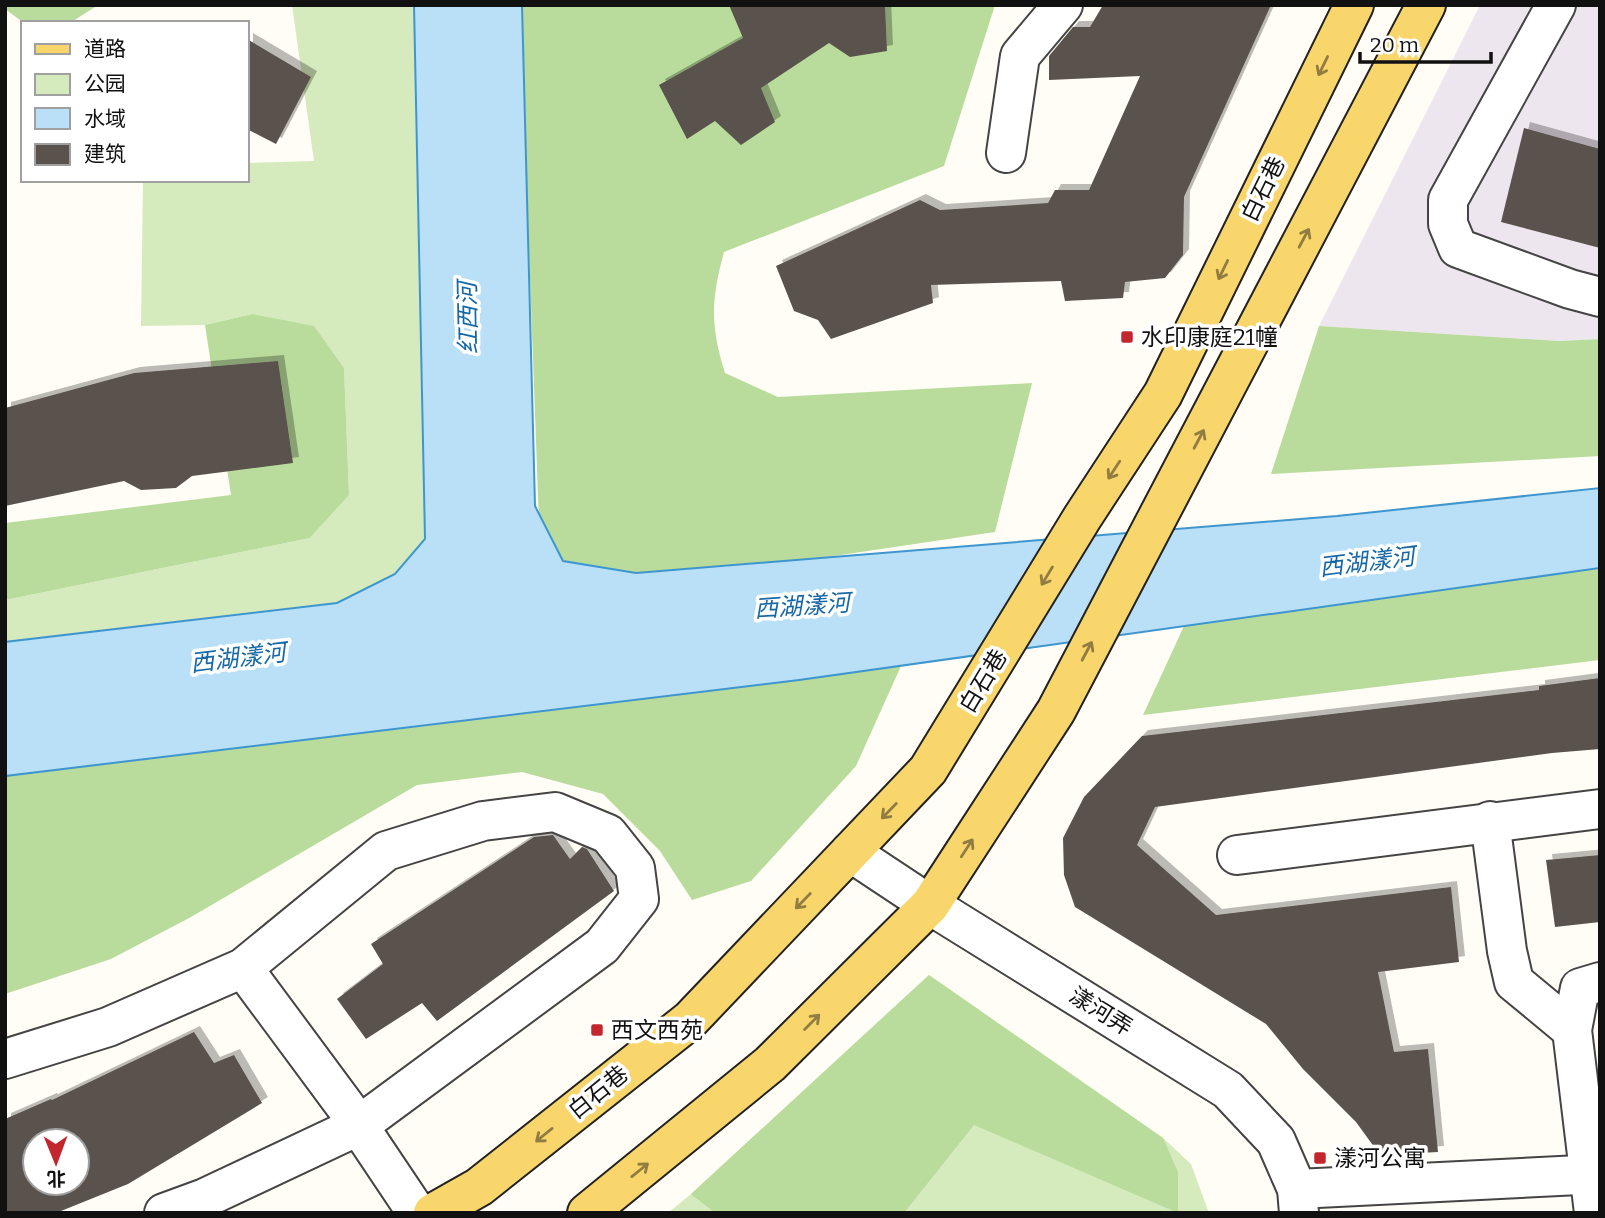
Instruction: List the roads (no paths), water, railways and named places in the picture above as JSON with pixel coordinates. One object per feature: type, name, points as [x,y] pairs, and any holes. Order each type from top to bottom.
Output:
[{"type":"main road","name":"白石巷","points":[[433,1213],[479,1187],[690,1020],[928,770],[1082,518],[1163,394],[1354,5]]},
{"type":"main road","points":[[587,1213],[770,1064],[930,905],[1056,711],[1426,5]]},
{"type":"street","points":[[1006,153],[1020,56],[1063,5]]},
{"type":"street","points":[[1556,5],[1448,200],[1448,224],[1458,248],[1570,289],[1600,297]]},
{"type":"street","points":[[1237,855],[1600,809]]},
{"type":"street","points":[[5,1059],[108,1027],[243,968],[386,850],[483,821],[555,812],[608,834],[635,868],[639,899],[602,946],[358,1126],[205,1198],[164,1213]]},
{"type":"street","points":[[1490,821],[1507,951],[1514,982],[1572,1030]]},
{"type":"street","name":"漾河弄","points":[[850,852],[930,905],[1228,1090],[1276,1141],[1298,1201]]},
{"type":"street","points":[[243,968],[358,1126],[417,1213]]},
{"type":"street","points":[[1594,1213],[1594,1174],[1572,1030],[1580,988],[1600,982]]},
{"type":"street","points":[[1298,1201],[1594,1174]]},
{"type":"water","points":[[414,5],[522,5],[535,506],[563,561],[636,573],[1337,516],[1600,488],[1600,568],[799,680],[5,776],[5,642],[337,603],[395,574],[425,539]]},
{"type":"place","name":"水印康庭21幢","points":[[1127,337]]},
{"type":"place","name":"西文西苑","points":[[597,1030]]},
{"type":"place","name":"漾河公寓","points":[[1320,1158]]},
{"type":"water label","name":"红西河","points":[[468,318]]},
{"type":"water label","name":"西湖漾河","points":[[1367,562]]},
{"type":"water label","name":"西湖漾河","points":[[802,606]]},
{"type":"water label","name":"西湖漾河","points":[[238,658]]}]
